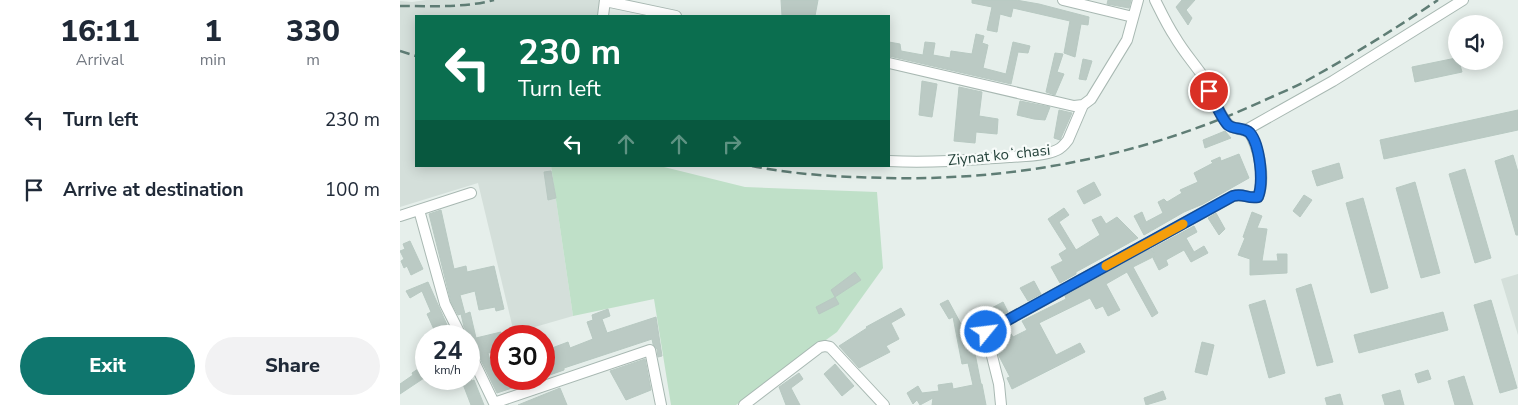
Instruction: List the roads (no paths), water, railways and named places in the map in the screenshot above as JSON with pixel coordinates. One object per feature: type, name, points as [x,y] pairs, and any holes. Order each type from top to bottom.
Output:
[{"type":"street","points":[[603,15],[605,0],[672,15]]},
{"type":"street","points":[[1063,0],[1133,17]]},
{"type":"street","name":"Ziynat koʻchasi","points":[[890,161],[920,162],[1028,156],[1055,151],[1065,145],[1083,105],[1091,99],[1127,40],[1138,0]]},
{"type":"street","points":[[1001,405],[999,384],[986,332],[1233,196],[1258,197],[1261,189],[1259,156],[1250,133],[1228,124],[1202,75],[1175,38],[1154,0]]},
{"type":"street","points":[[1246,130],[1333,81],[1464,0]]},
{"type":"street","points":[[890,63],[1074,106],[1083,105]]},
{"type":"street","points":[[400,216],[471,193]]},
{"type":"street","points":[[419,210],[445,304],[456,325]]},
{"type":"street","points":[[744,405],[820,347],[825,346],[830,347],[884,405]]},
{"type":"street","points":[[480,373],[495,404],[650,350],[661,405]]},
{"type":"railway","points":[[400,6],[459,5],[494,0]]},
{"type":"railway","points":[[758,167],[785,172],[836,176],[936,178],[985,175],[1033,169],[1128,150],[1220,119],[1296,86],[1323,72],[1438,0]]},
{"type":"railway","points":[[400,51],[415,56]]}]
